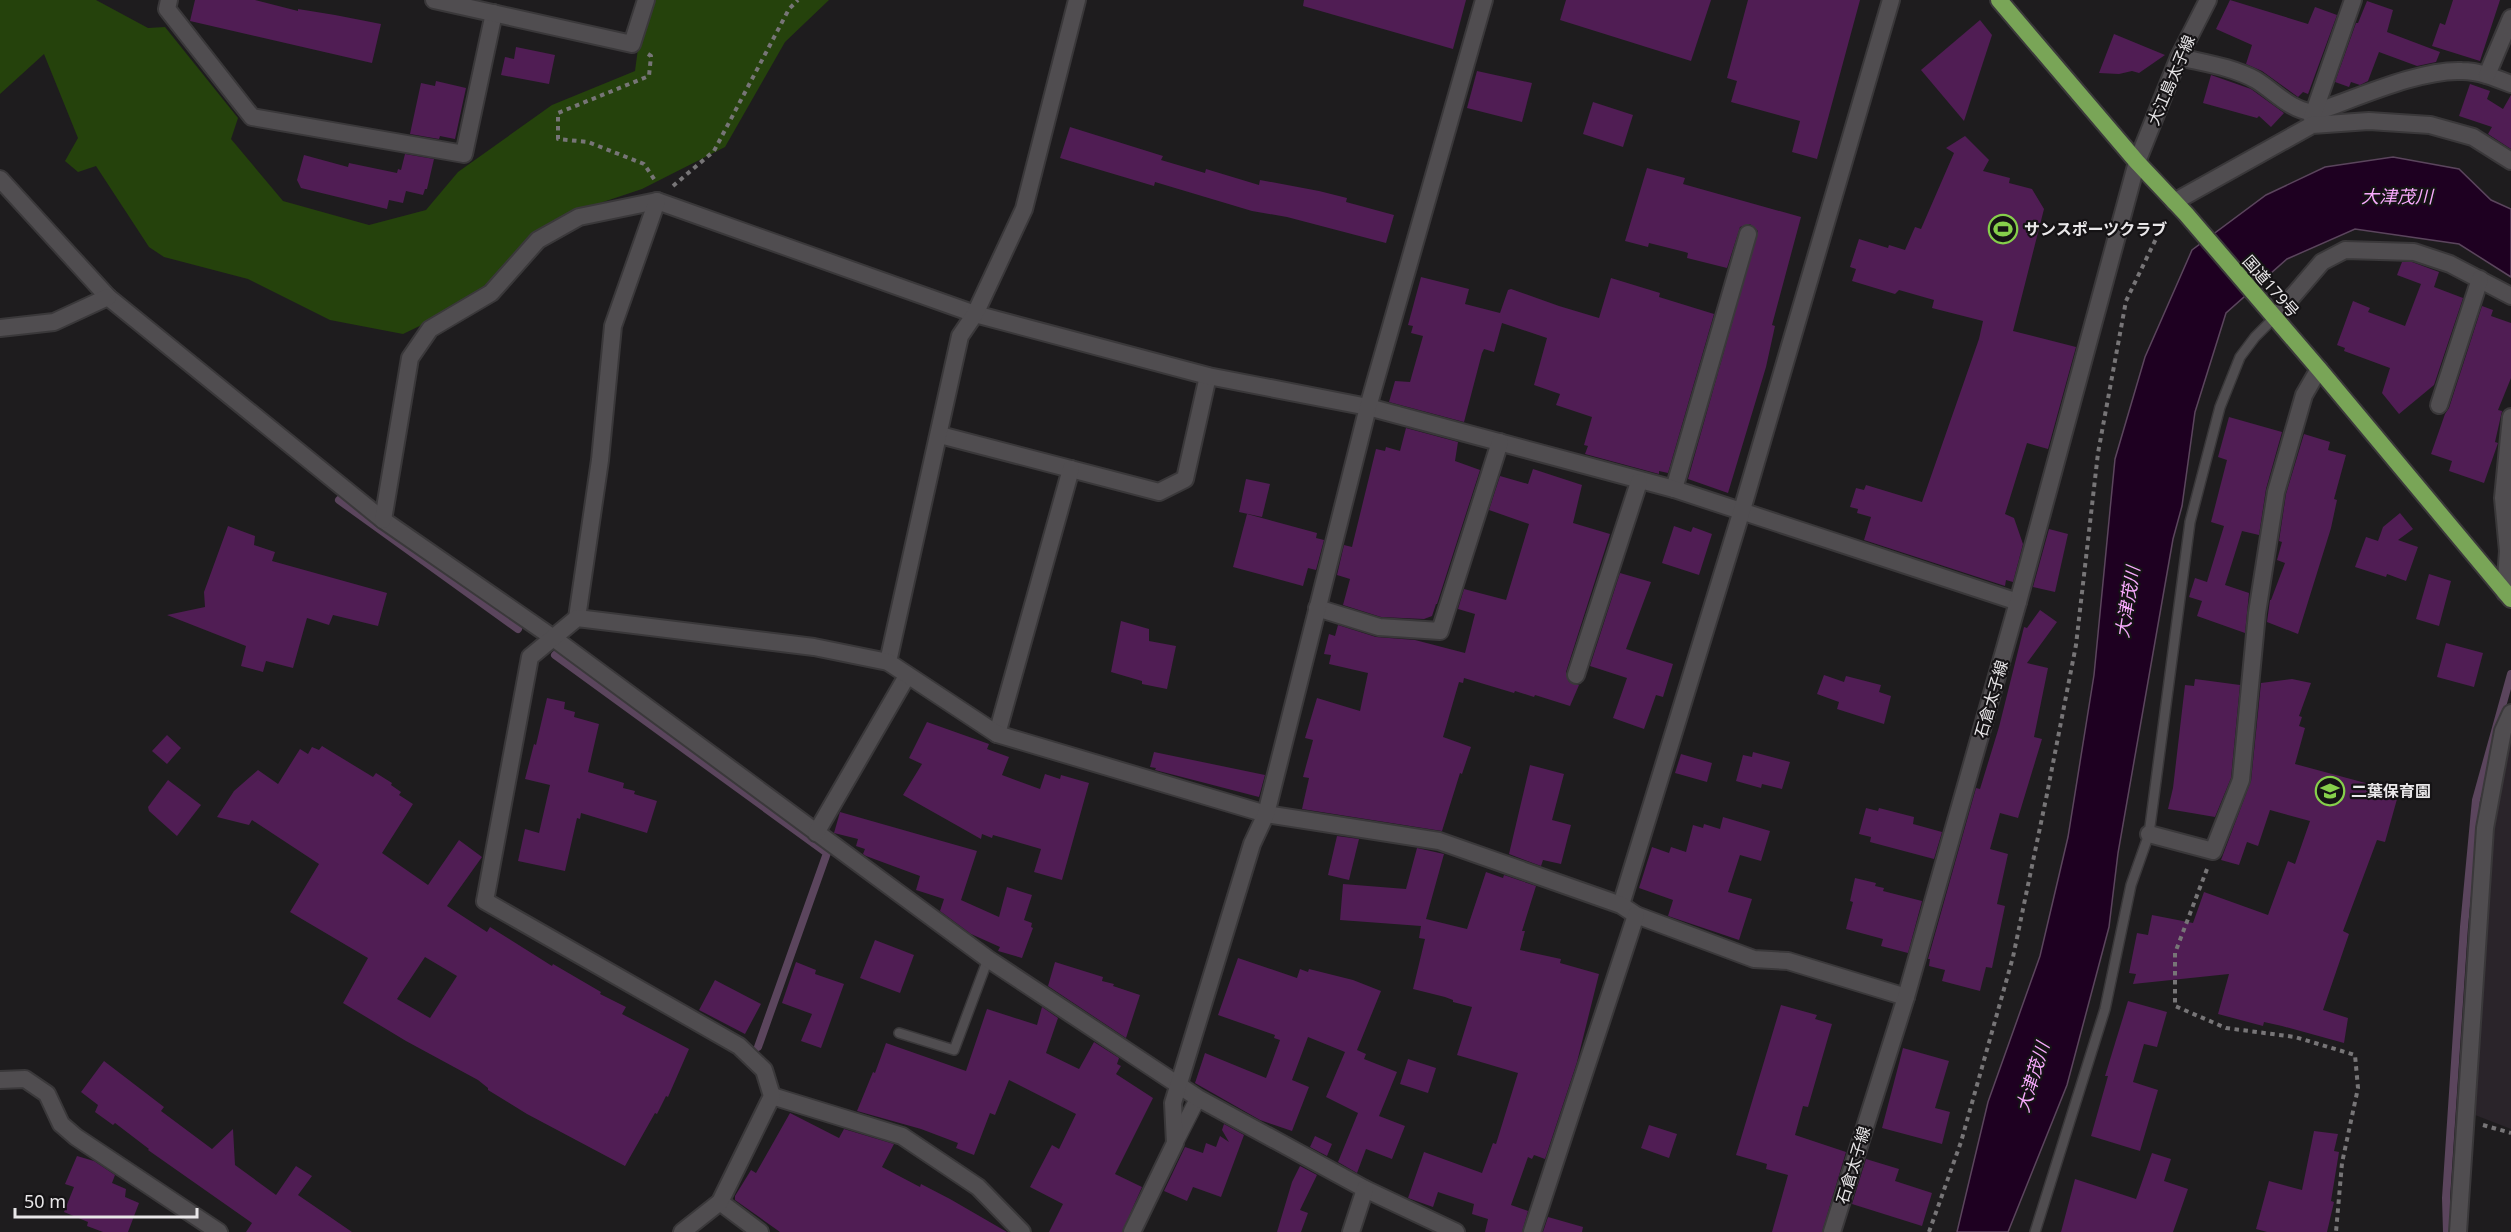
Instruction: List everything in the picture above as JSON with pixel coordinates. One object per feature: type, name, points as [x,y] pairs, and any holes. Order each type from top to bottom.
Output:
[{"type":"highway","name":"国道179号","points":[[1999,0],[2137,162],[2180,208],[2319,369],[2508,596]]},
{"type":"street","points":[[169,0],[167,9],[252,117],[464,154],[494,13]]},
{"type":"street","points":[[434,0],[632,44],[646,0]]},
{"type":"street","points":[[888,662],[940,435],[960,336],[975,314],[1024,209],[1077,0]]},
{"type":"street","points":[[1175,1143],[1173,1103],[1252,844],[1266,814],[1368,407],[1484,0]]},
{"type":"street","points":[[1621,905],[1743,510],[1891,0]]},
{"type":"street","name":"大江島太子線","points":[[2137,162],[2179,57],[2208,0]]},
{"type":"street","points":[[2312,119],[2353,0]]},
{"type":"street","points":[[2487,75],[2511,18]]},
{"type":"street","points":[[2179,57],[2229,69],[2255,80],[2312,119],[2430,126],[2473,137],[2511,161]]},
{"type":"street","points":[[2180,208],[2312,119],[2432,72],[2464,70],[2511,84]]},
{"type":"street","name":"石倉太子線","points":[[1832,1232],[1906,997],[2018,602],[2137,162]]},
{"type":"street","points":[[0,179],[108,297],[383,520],[552,637],[988,959],[1198,1098],[1365,1189],[1456,1232]]},
{"type":"street","points":[[577,618],[600,460],[613,326],[654,195]]},
{"type":"street","points":[[383,520],[410,358],[430,329],[491,293],[538,240],[579,217],[654,195],[975,314],[1208,376],[1368,407],[1639,482],[1674,489],[2018,602]]},
{"type":"street","points":[[1674,489],[1748,234]]},
{"type":"street","points":[[2274,318],[2322,262],[2345,250],[2414,252],[2450,264],[2511,296]]},
{"type":"street","points":[[2439,405],[2480,279]]},
{"type":"street","points":[[0,328],[54,322],[108,297]]},
{"type":"street","points":[[2150,834],[2213,851],[2241,780],[2257,613],[2276,492],[2304,395],[2319,369]]},
{"type":"street","points":[[940,435],[1159,492],[1185,479],[1208,376]]},
{"type":"street","points":[[2508,596],[2508,551],[2503,498],[2511,417]]},
{"type":"street","points":[[1317,608],[1379,627],[1440,631],[1500,442]]},
{"type":"street","points":[[997,734],[1071,469]]},
{"type":"street","points":[[1576,675],[1639,482]]},
{"type":"street","points":[[682,1232],[720,1202],[772,1096],[764,1070],[739,1046],[485,901],[530,657],[577,618],[814,647],[888,662],[997,734],[1266,814],[1439,841],[1621,905],[1636,915],[1754,959],[1788,961],[1906,997]]},
{"type":"street","points":[[816,833],[908,676]]},
{"type":"street","points":[[2458,1232],[2485,828],[2503,731],[2511,713]]},
{"type":"street","points":[[1532,1232],[1636,915]]},
{"type":"street","points":[[0,1080],[25,1079],[47,1094],[61,1124],[76,1137],[219,1232]]},
{"type":"street","points":[[772,1096],[902,1136],[978,1187],[1022,1232]]},
{"type":"street","points":[[1132,1232],[1198,1098]]},
{"type":"street","points":[[1352,1232],[1365,1189]]},
{"type":"street","points":[[720,1202],[760,1232]]},
{"type":"lane","points":[[2035,1232],[2105,1009],[2131,885],[2150,834],[2190,522],[2220,407],[2240,357],[2255,337],[2274,318]]},
{"type":"lane","points":[[899,1033],[954,1050],[988,959]]},
{"type":"path","points":[[654,195],[714,151],[789,9],[798,0]]},
{"type":"path","points":[[632,44],[651,56],[649,76],[558,112],[558,139],[588,142],[644,164],[659,186],[654,195]]},
{"type":"path","points":[[1929,1232],[1961,1142],[2013,957],[2076,645],[2098,453],[2126,301],[2180,208]]},
{"type":"path","points":[[2213,851],[2175,953],[2175,1005],[2226,1028],[2295,1037],[2355,1055],[2358,1089],[2343,1163],[2336,1232]]},
{"type":"path","points":[[2466,1120],[2511,1133]]},
{"type":"shaded area","points":[[2511,726],[2511,1129],[2475,1115],[2485,872]]},
{"type":"green space","points":[[0,0],[96,0],[148,28],[165,27],[238,118],[231,139],[283,201],[369,225],[426,210],[458,172],[552,105],[635,71],[639,41],[653,0],[829,0],[785,42],[725,147],[642,189],[564,215],[501,275],[432,320],[403,334],[330,320],[248,279],[164,257],[149,247],[96,166],[78,172],[65,161],[78,138],[44,54],[0,94]]},
{"type":"water","name":"大津茂川","points":[[2393,157],[2459,169],[2491,200],[2511,209],[2511,277],[2459,244],[2355,229],[2287,259],[2226,313],[2195,412],[2182,506],[2173,539],[2118,853],[2109,927],[2067,1085],[2008,1232],[1957,1232],[1988,1102],[2040,956],[2068,837],[2094,675],[2115,459],[2145,357],[2192,250],[2266,195],[2325,167]]},
{"type":"building","points":[[195,0],[255,0],[298,11],[298,9],[381,24],[372,63],[190,21]]},
{"type":"building","points":[[1304,0],[1466,0],[1453,49],[1303,6]]},
{"type":"building","points":[[1566,0],[1711,0],[1691,61],[1560,20]]},
{"type":"building","points":[[1748,0],[1860,0],[1817,159],[1792,152],[1800,121],[1731,102],[1737,81],[1727,78]]},
{"type":"building","points":[[2230,0],[2308,24],[2315,7],[2337,15],[2308,94],[2303,92],[2298,97],[2262,71],[2246,64],[2252,45],[2216,29]]},
{"type":"building","points":[[2453,0],[2500,0],[2480,61],[2432,46],[2440,23],[2445,25]]},
{"type":"building","points":[[2367,1],[2393,10],[2387,32],[2440,52],[2436,62],[2417,66],[2379,52],[2368,81],[2360,85],[2351,82],[2349,87],[2335,82],[2356,23]]},
{"type":"building","points":[[1980,20],[1992,35],[1964,121],[1921,70]]},
{"type":"building","points":[[2114,34],[2165,55],[2139,73],[2132,71],[2119,74],[2099,73]]},
{"type":"building","points":[[516,47],[555,55],[549,84],[501,75],[505,57],[514,59]]},
{"type":"building","points":[[1477,71],[1532,83],[1522,122],[1467,108]]},
{"type":"building","points":[[2211,75],[2251,89],[2284,113],[2271,127],[2259,116],[2257,118],[2203,103]]},
{"type":"building","points":[[436,81],[466,88],[455,139],[410,134],[421,83],[435,86]]},
{"type":"building","points":[[2470,84],[2490,91],[2487,99],[2503,109],[2511,95],[2511,149],[2488,134],[2492,127],[2459,116]]},
{"type":"building","points":[[1593,102],[1633,115],[1623,147],[1583,134]]},
{"type":"building","points":[[1070,127],[1163,156],[1161,160],[1205,173],[1206,169],[1259,185],[1260,180],[1319,191],[1347,198],[1346,202],[1394,215],[1386,243],[1287,217],[1252,211],[1155,182],[1154,186],[1060,158]]},
{"type":"building","points":[[1965,136],[1989,160],[1983,171],[2010,178],[2009,183],[2032,189],[2044,209],[2013,331],[2076,347],[2048,449],[2027,443],[2005,514],[2014,518],[2023,544],[2013,582],[2006,580],[2005,586],[1864,540],[1871,517],[1857,513],[1858,509],[1850,507],[1856,488],[1864,490],[1866,485],[1922,502],[1979,339],[1983,321],[1932,308],[1934,300],[1899,290],[1895,294],[1852,281],[1856,269],[1850,267],[1859,239],[1888,248],[1889,245],[1905,250],[1915,227],[1921,229],[1954,153],[1946,148]]},
{"type":"building","points":[[405,154],[434,159],[427,189],[423,195],[406,191],[403,203],[389,200],[387,209],[301,188],[297,180],[304,155],[348,167],[349,163],[397,173],[398,169],[401,170]]},
{"type":"building","points":[[1647,168],[1685,178],[1683,184],[1801,217],[1772,325],[1775,326],[1766,367],[1728,493],[1688,479],[1758,231],[1750,224],[1740,227],[1727,268],[1687,258],[1688,253],[1685,252],[1649,243],[1648,247],[1625,241]]},
{"type":"building","points":[[2402,262],[2412,262],[2439,272],[2434,287],[2463,298],[2434,385],[2399,414],[2382,393],[2390,368],[2344,351],[2345,348],[2337,345],[2353,301],[2370,308],[2368,312],[2405,326],[2421,284],[2397,275]]},
{"type":"building","points":[[1421,277],[1469,289],[1465,304],[1500,313],[1508,290],[1511,289],[1599,318],[1611,278],[1660,293],[1659,297],[1714,314],[1668,473],[1659,471],[1659,474],[1585,454],[1588,446],[1584,445],[1592,417],[1556,405],[1560,394],[1534,385],[1547,338],[1502,323],[1494,352],[1484,349],[1482,353],[1464,422],[1389,402],[1395,381],[1410,382],[1423,336],[1411,333],[1413,326],[1408,325]]},
{"type":"building","points":[[2482,306],[2493,310],[2491,316],[2511,323],[2511,378],[2498,410],[2502,411],[2495,442],[2498,443],[2484,483],[2449,471],[2452,461],[2431,454],[2449,408]]},
{"type":"building","points":[[2229,417],[2282,432],[2266,489],[2259,535],[2242,531],[2225,585],[2249,593],[2245,633],[2197,616],[2202,601],[2189,597],[2195,578],[2207,582],[2224,526],[2211,522],[2227,460],[2218,457]]},
{"type":"building","points":[[1406,428],[1458,442],[1455,461],[1480,470],[1437,604],[1432,616],[1424,619],[1381,617],[1343,605],[1350,579],[1337,575],[1344,545],[1352,547],[1376,449],[1385,451],[1386,447],[1400,451]]},
{"type":"building","points":[[2304,434],[2330,442],[2328,450],[2346,455],[2334,499],[2337,500],[2331,528],[2298,634],[2267,622],[2270,600],[2285,563],[2277,560],[2282,542],[2279,541],[2286,494]]},
{"type":"building","points":[[1533,469],[1582,485],[1573,523],[1610,534],[1566,672],[1569,682],[1579,685],[1570,706],[1464,678],[1463,683],[1459,682],[1443,737],[1471,747],[1462,774],[1460,773],[1442,831],[1302,809],[1309,778],[1303,777],[1313,740],[1305,738],[1317,698],[1360,711],[1368,673],[1329,664],[1331,655],[1324,654],[1329,634],[1335,636],[1338,625],[1376,637],[1415,640],[1465,653],[1475,614],[1458,609],[1464,589],[1506,600],[1529,524],[1489,510],[1500,476],[1528,484]]},
{"type":"building","points":[[1246,479],[1270,484],[1262,517],[1239,512]]},
{"type":"building","points":[[2400,513],[2413,529],[2398,540],[2418,547],[2406,581],[2355,567],[2366,537],[2378,541],[2383,527]]},
{"type":"building","points":[[1247,514],[1317,533],[1316,538],[1324,540],[1316,570],[1308,568],[1303,586],[1233,567]]},
{"type":"building","points":[[228,526],[255,536],[254,545],[275,552],[272,561],[387,593],[378,626],[333,615],[329,625],[307,618],[293,668],[266,661],[263,672],[241,666],[246,646],[167,615],[205,607],[204,592]]},
{"type":"building","points":[[1674,526],[1691,532],[1693,527],[1712,534],[1699,575],[1662,563]]},
{"type":"building","points":[[2049,529],[2068,534],[2055,592],[2033,587]]},
{"type":"building","points":[[1620,573],[1651,582],[1626,649],[1673,664],[1663,697],[1656,695],[1644,729],[1613,718],[1627,678],[1590,666]]},
{"type":"building","points":[[2429,574],[2451,581],[2439,626],[2416,619]]},
{"type":"building","points":[[2040,610],[2057,622],[2027,663],[2048,668],[2034,737],[2042,739],[2018,818],[2000,813],[1990,849],[2008,854],[1997,904],[2005,906],[1992,968],[1986,967],[1980,991],[1942,981],[1945,970],[1929,966],[1930,959],[1928,959],[1976,788],[1980,789],[1999,727],[2024,627],[2027,628]]},
{"type":"building","points":[[1121,621],[1149,629],[1149,641],[1176,646],[1167,689],[1142,684],[1142,681],[1111,672]]},
{"type":"building","points":[[2446,643],[2483,653],[2474,687],[2437,677]]},
{"type":"building","points":[[1824,675],[1844,682],[1846,676],[1881,685],[1879,692],[1891,696],[1884,724],[1837,709],[1839,702],[1817,694]]},
{"type":"building","points":[[2195,679],[2240,685],[2231,778],[2215,817],[2168,809],[2173,788],[2185,685],[2194,686]]},
{"type":"building","points":[[2292,679],[2311,683],[2299,716],[2302,717],[2299,726],[2305,728],[2295,764],[2399,792],[2385,842],[2377,840],[2343,931],[2349,934],[2323,1010],[2348,1018],[2344,1043],[2282,1026],[2264,1022],[2263,1026],[2218,1014],[2229,974],[2133,984],[2136,974],[2129,973],[2137,933],[2148,935],[2152,915],[2193,923],[2204,892],[2268,915],[2288,861],[2295,864],[2310,821],[2270,810],[2258,846],[2247,842],[2239,865],[2221,860],[2251,781],[2261,683]]},
{"type":"building","points":[[547,698],[565,702],[564,709],[575,712],[574,717],[599,724],[588,772],[624,783],[623,788],[635,791],[634,794],[657,801],[647,833],[581,813],[580,819],[577,818],[565,871],[518,861],[525,829],[539,833],[550,785],[525,779]]},
{"type":"building","points":[[927,722],[989,744],[987,749],[1009,757],[1002,775],[1040,789],[1045,774],[1060,779],[1061,775],[1089,783],[1062,880],[1034,872],[1041,849],[993,835],[992,838],[982,834],[981,839],[903,795],[922,764],[909,758]]},
{"type":"building","points":[[167,735],[181,748],[167,764],[152,751]]},
{"type":"building","points":[[322,746],[373,777],[376,773],[392,783],[391,785],[401,792],[399,795],[413,804],[382,853],[428,885],[459,840],[482,857],[447,906],[487,932],[490,927],[552,966],[553,964],[601,992],[600,994],[626,1007],[622,1014],[689,1049],[668,1097],[666,1096],[657,1114],[655,1113],[625,1166],[527,1114],[488,1090],[478,1080],[343,1003],[368,958],[290,912],[319,864],[252,820],[249,825],[217,817],[234,791],[258,770],[278,784],[300,749],[308,754],[312,747],[319,750]],"holes":[[[425,957],[457,976],[430,1018],[397,999]]]},
{"type":"building","points":[[1154,752],[1265,775],[1259,797],[1155,770],[1156,768],[1150,767]]},
{"type":"building","points":[[1753,752],[1790,762],[1782,789],[1762,784],[1761,788],[1736,781],[1743,755],[1752,757]]},
{"type":"building","points":[[1681,754],[1712,763],[1707,782],[1675,773]]},
{"type":"building","points":[[1530,765],[1564,774],[1552,820],[1571,825],[1561,864],[1543,860],[1541,866],[1509,854]]},
{"type":"building","points":[[168,780],[201,805],[177,836],[149,811],[148,807]]},
{"type":"building","points":[[1866,808],[1878,811],[1879,808],[1914,817],[1913,824],[1942,832],[1934,859],[1870,842],[1871,837],[1859,834]]},
{"type":"building","points":[[840,812],[977,851],[961,900],[999,917],[1007,887],[1032,895],[1024,920],[1032,923],[1033,928],[1022,958],[998,951],[1000,947],[971,934],[940,911],[944,899],[916,890],[920,876],[866,856],[863,854],[865,849],[856,846],[858,839],[834,833]]},
{"type":"building","points":[[1723,817],[1770,831],[1761,861],[1740,855],[1728,892],[1752,899],[1739,940],[1668,916],[1673,900],[1639,888],[1652,847],[1669,853],[1671,847],[1686,852],[1693,825],[1703,828],[1704,824],[1720,829]]},
{"type":"building","points":[[1337,836],[1359,839],[1349,880],[1328,875]]},
{"type":"building","points":[[1417,848],[1444,854],[1426,919],[1467,929],[1486,872],[1503,878],[1504,875],[1536,886],[1522,931],[1525,931],[1520,950],[1561,959],[1560,963],[1599,974],[1577,1062],[1545,1159],[1534,1155],[1532,1159],[1528,1157],[1511,1205],[1528,1211],[1522,1232],[1485,1232],[1488,1219],[1472,1214],[1474,1204],[1438,1192],[1433,1207],[1408,1198],[1424,1152],[1482,1173],[1493,1143],[1496,1144],[1518,1073],[1457,1055],[1472,1007],[1413,989],[1425,939],[1419,938],[1421,926],[1340,920],[1343,884],[1406,889]]},
{"type":"building","points":[[1855,878],[1876,883],[1875,886],[1884,888],[1883,891],[1922,901],[1908,953],[1881,946],[1883,939],[1846,929],[1853,902],[1850,901]]},
{"type":"building","points":[[875,940],[914,955],[900,993],[860,978]]},
{"type":"building","points":[[1238,958],[1297,978],[1300,969],[1308,972],[1309,969],[1353,980],[1381,991],[1357,1050],[1366,1054],[1364,1059],[1397,1072],[1379,1116],[1405,1126],[1392,1159],[1366,1149],[1357,1173],[1338,1162],[1358,1113],[1326,1097],[1345,1052],[1308,1037],[1292,1080],[1309,1087],[1292,1131],[1260,1120],[1195,1083],[1205,1053],[1266,1078],[1280,1040],[1274,1038],[1275,1035],[1218,1015]]},
{"type":"building","points":[[796,962],[816,970],[815,974],[844,984],[821,1048],[801,1041],[812,1014],[782,1003]]},
{"type":"building","points":[[1055,962],[1103,977],[1102,981],[1140,995],[1126,1038],[1048,986]]},
{"type":"building","points":[[715,980],[761,1004],[745,1034],[699,1010]]},
{"type":"building","points":[[2128,1001],[2167,1012],[2157,1047],[2144,1044],[2133,1082],[2158,1090],[2140,1151],[2091,1136],[2108,1076],[2105,1076]]},
{"type":"building","points":[[1781,1005],[1817,1015],[1815,1019],[1832,1024],[1808,1107],[1803,1106],[1795,1135],[1846,1152],[1822,1232],[1772,1232],[1788,1175],[1766,1169],[1767,1164],[1736,1155]]},
{"type":"building","points":[[1042,1007],[1058,1018],[1046,1053],[1079,1069],[1094,1042],[1119,1058],[1117,1064],[1121,1066],[1116,1074],[1153,1098],[1115,1174],[1142,1187],[1122,1232],[1049,1232],[1063,1204],[1030,1187],[1052,1145],[1059,1149],[1076,1114],[1009,1080],[995,1115],[990,1113],[974,1155],[956,1148],[958,1143],[921,1129],[857,1111],[886,1043],[966,1071],[987,1009],[1037,1025]]},
{"type":"building","points":[[1903,1048],[1949,1061],[1935,1108],[1950,1112],[1942,1144],[1882,1128]]},
{"type":"building","points":[[1408,1059],[1436,1068],[1428,1093],[1400,1084]]},
{"type":"building","points":[[104,1061],[164,1107],[161,1111],[212,1149],[233,1129],[235,1165],[276,1195],[296,1166],[312,1176],[298,1195],[352,1232],[246,1232],[252,1223],[148,1150],[115,1123],[113,1125],[95,1112],[98,1105],[81,1092]]},
{"type":"building","points":[[790,1113],[839,1138],[844,1129],[894,1144],[882,1167],[920,1187],[921,1184],[950,1199],[1007,1232],[780,1232],[735,1200],[735,1196],[751,1170],[756,1173]]},
{"type":"building","points":[[1224,1124],[1244,1135],[1221,1197],[1193,1187],[1187,1201],[1164,1191],[1185,1147],[1203,1153],[1206,1143],[1216,1147],[1220,1136],[1229,1142],[1222,1130]]},
{"type":"building","points":[[1649,1125],[1677,1134],[1669,1158],[1641,1148]]},
{"type":"building","points":[[2314,1131],[2338,1134],[2334,1151],[2339,1152],[2331,1201],[2334,1202],[2327,1232],[2267,1232],[2256,1229],[2269,1181],[2302,1190]]},
{"type":"building","points":[[1315,1136],[1332,1144],[1327,1156],[1310,1147]]},
{"type":"building","points":[[2152,1153],[2171,1159],[2164,1181],[2188,1189],[2173,1232],[2061,1232],[2075,1179],[2136,1199]]},
{"type":"building","points":[[77,1156],[94,1161],[115,1175],[112,1183],[126,1189],[125,1197],[139,1203],[128,1232],[103,1232],[87,1226],[88,1222],[64,1212],[74,1187],[65,1184]]},
{"type":"building","points":[[1866,1159],[1899,1169],[1895,1181],[1932,1193],[1922,1226],[1852,1204]]},
{"type":"building","points":[[1300,1166],[1317,1175],[1300,1210],[1308,1213],[1301,1232],[1277,1232],[1292,1182]]},
{"type":"building","points":[[1548,1217],[1583,1227],[1582,1232],[1543,1232]]},
{"type":"waterway","points":[[339,500],[518,629]]},
{"type":"waterway","points":[[555,655],[827,853],[758,1047]]},
{"type":"waterway","points":[[2447,1232],[2446,1198],[2464,927],[2476,800],[2511,674]]},
{"type":"place","name":"サンスポーツクラブ","points":[[2003,229]]},
{"type":"place","name":"二葉保育園","points":[[2330,791]]}]
